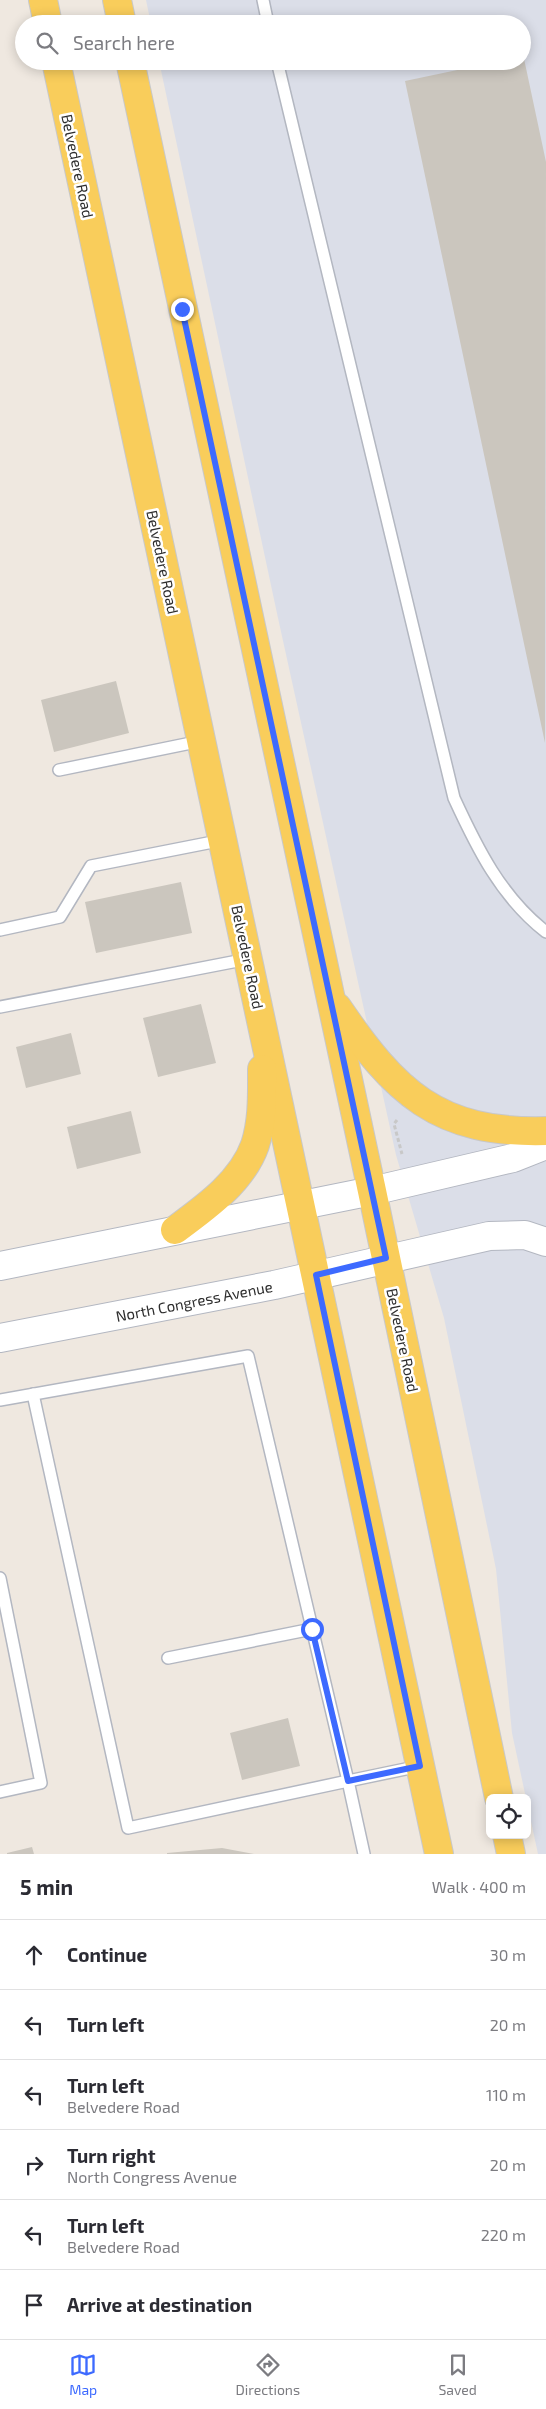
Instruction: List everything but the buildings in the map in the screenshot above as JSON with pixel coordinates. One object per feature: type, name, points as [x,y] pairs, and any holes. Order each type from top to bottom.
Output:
[{"type":"main road","points":[[43,0],[46,15]]},
{"type":"main road","points":[[117,0],[120,15]]},
{"type":"main road","name":"Belvedere Road","points":[[58,70],[302,1205],[439,1854]]},
{"type":"main road","name":"Belvedere Road","points":[[132,70],[372,1191],[498,1794]]},
{"type":"main road","points":[[330,997],[371,1055],[397,1083],[428,1107],[460,1122],[481,1127],[515,1132],[546,1131]]},
{"type":"main road","points":[[175,1230],[224,1191],[240,1171],[254,1146],[261,1116],[264,1028]]},
{"type":"main road","points":[[507,1839],[510,1854]]},
{"type":"street","points":[[0,1266],[372,1191],[513,1158],[546,1145]]},
{"type":"street","name":"North Congress Avenue","points":[[0,1338],[274,1285],[386,1258],[506,1234],[525,1235],[546,1242]]},
{"type":"lane","points":[[263,0],[266,15]]},
{"type":"lane","points":[[279,70],[454,798],[483,860],[507,892],[546,932]]},
{"type":"lane","points":[[58,770],[201,741]]},
{"type":"lane","points":[[0,930],[60,916],[91,866],[223,840]]},
{"type":"lane","points":[[0,1007],[249,958]]},
{"type":"lane","points":[[0,1400],[248,1356],[364,1854]]},
{"type":"lane","points":[[34,1394],[128,1828],[420,1766]]},
{"type":"lane","points":[[0,1578],[41,1783],[0,1792]]},
{"type":"lane","points":[[168,1658],[312,1629]]},
{"type":"path","points":[[398,1117],[394,1124],[404,1160]]},
{"type":"shaded area","points":[[146,0],[546,0],[546,1854],[538,1854],[531,1821],[531,1794],[525,1794],[512,1733],[496,1569],[444,1318],[396,1155],[278,618],[161,70],[531,70],[531,15],[149,15]]},
{"type":"route","points":[[182,309],[386,1258],[316,1275],[420,1766],[348,1781],[312,1629]]}]
